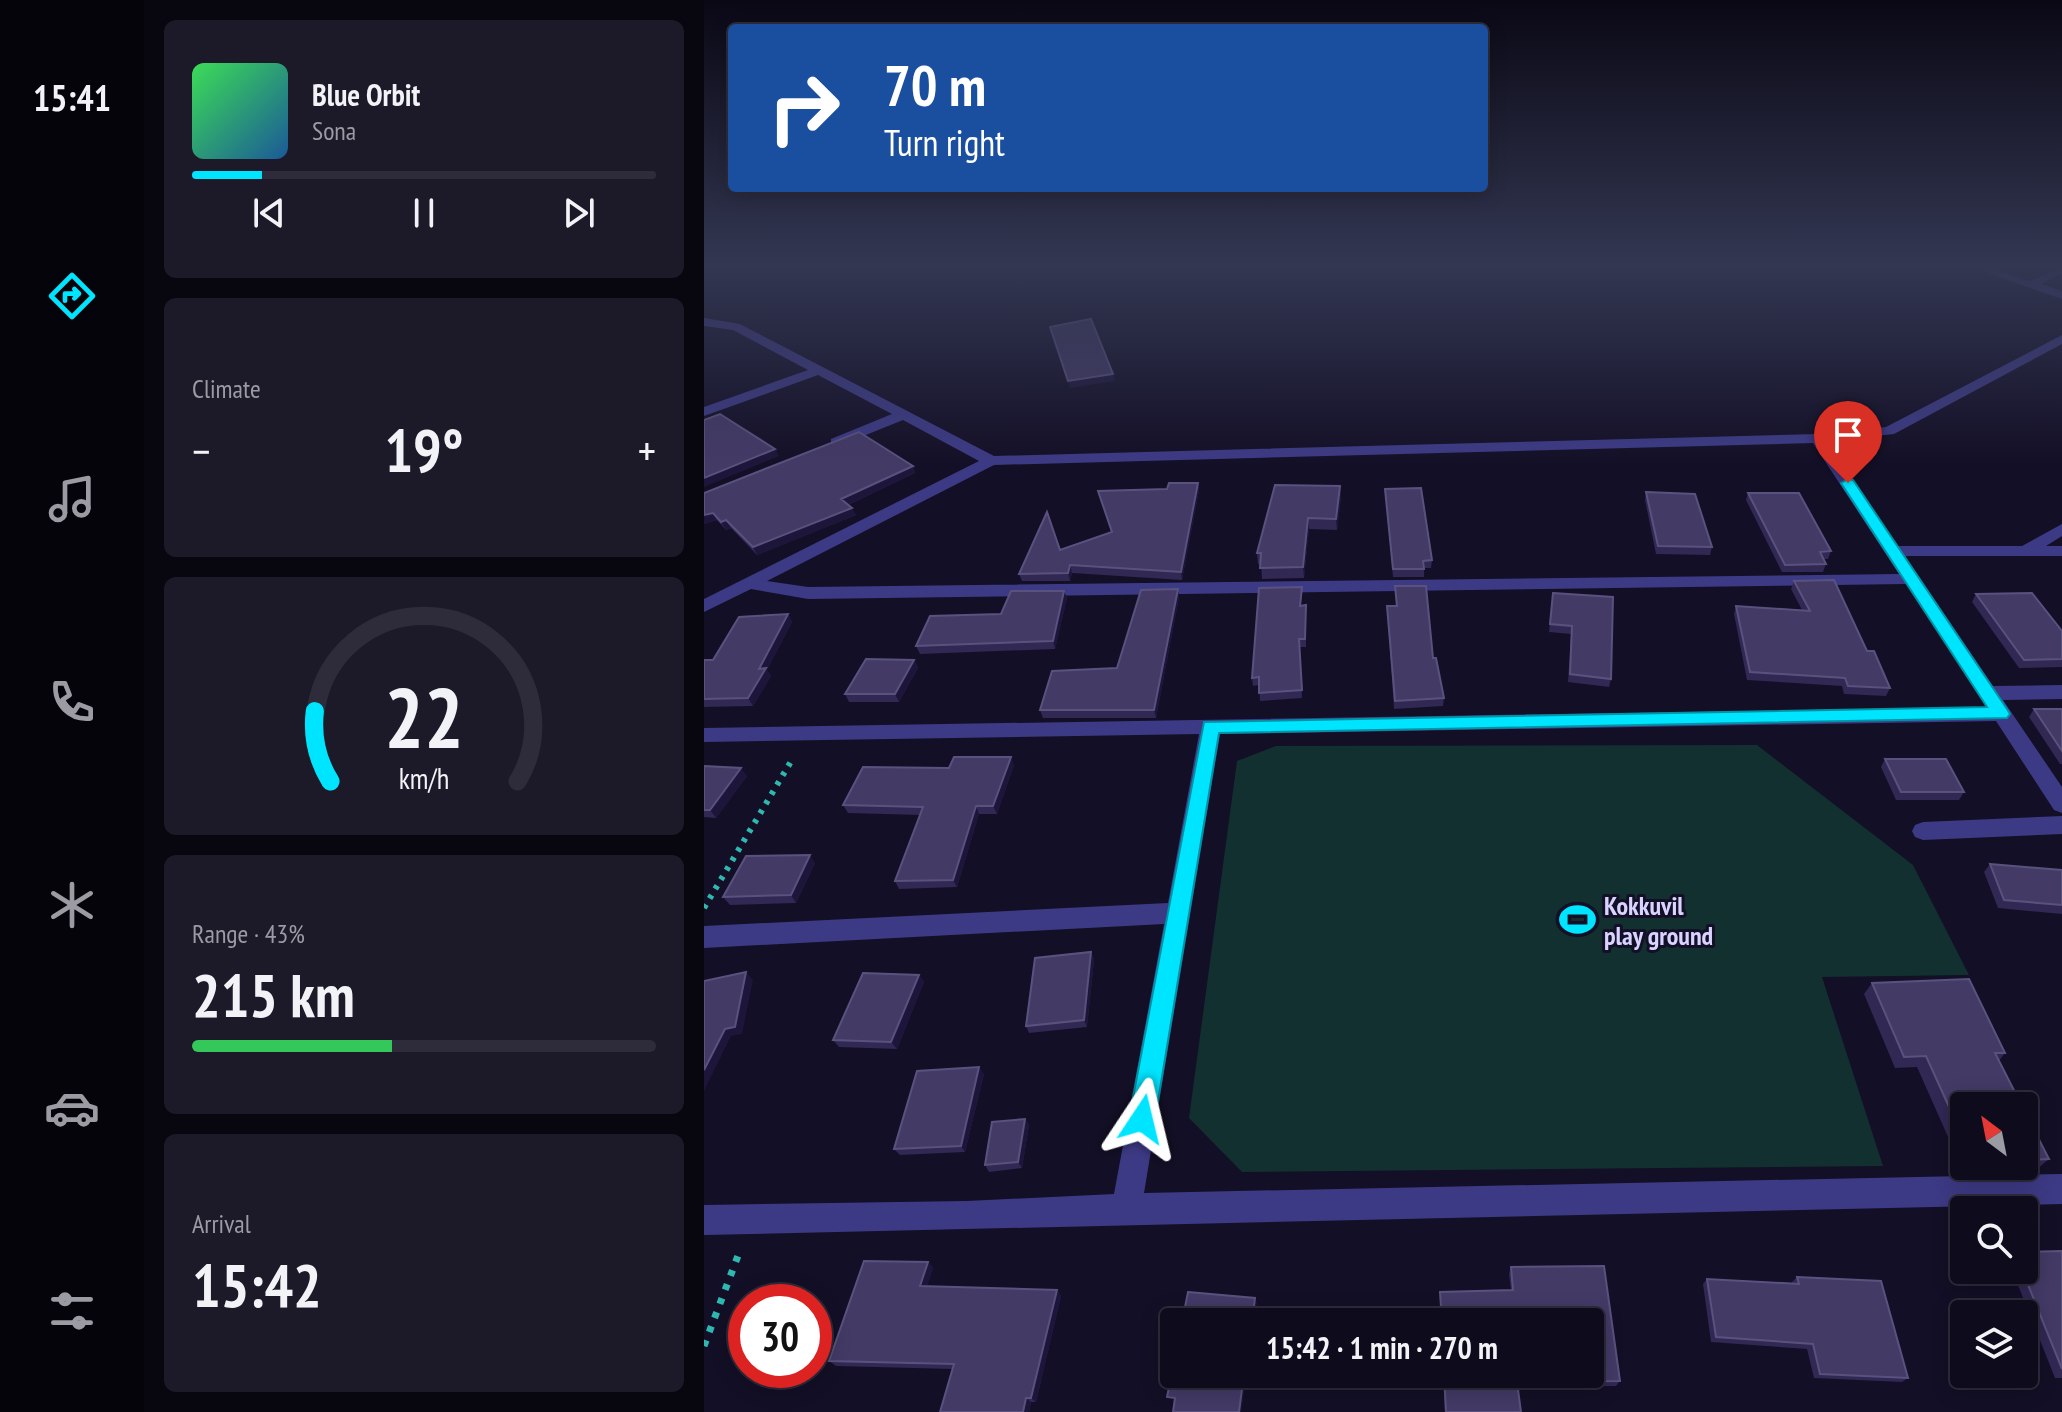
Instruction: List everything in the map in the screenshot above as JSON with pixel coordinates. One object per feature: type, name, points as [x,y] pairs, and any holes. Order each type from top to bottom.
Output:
[{"type":"street","points":[[748,333],[991,461]]},
{"type":"street","points":[[704,606],[991,461],[1817,438],[1889,431],[2062,339]]},
{"type":"street","points":[[704,412],[820,370]]},
{"type":"street","points":[[818,449],[903,415]]},
{"type":"street","points":[[1817,438],[2062,804]]},
{"type":"street","points":[[2027,550],[2062,529]]},
{"type":"street","points":[[1894,551],[2062,551]]},
{"type":"street","points":[[751,584],[808,593],[1911,579]]},
{"type":"street","points":[[1987,693],[2062,692]]},
{"type":"street","points":[[704,735],[2001,714]]},
{"type":"street","points":[[1126,1208],[1211,727]]},
{"type":"street","points":[[1923,831],[2062,825]]},
{"type":"street","points":[[704,937],[1178,913]]},
{"type":"street","points":[[704,1220],[2062,1189]]},
{"type":"path","points":[[704,908],[808,733]]},
{"type":"path","points":[[704,1346],[753,1218]]},
{"type":"green space","name":"Kokkuvil play ground","points":[[1757,745],[1913,865],[1969,975],[1822,977],[1883,1166],[1242,1172],[1189,1118],[1237,761],[1276,746]]},
{"type":"building","points":[[1052,333],[1097,333],[1113,374],[1068,381]]},
{"type":"building","points":[[720,414],[775,449],[704,478],[704,420]]},
{"type":"building","points":[[859,432],[913,466],[841,499],[852,508],[753,547],[726,520],[721,522],[713,513],[704,515],[704,493]]},
{"type":"building","points":[[1169,483],[1198,483],[1181,572],[1070,565],[1068,573],[1019,574],[1047,512],[1060,550],[1112,532],[1098,491],[1167,489]]},
{"type":"building","points":[[1275,485],[1340,486],[1336,519],[1308,518],[1303,567],[1260,568],[1261,553],[1257,553]]},
{"type":"building","points":[[1421,488],[1432,560],[1423,561],[1424,569],[1393,569],[1385,489]]},
{"type":"building","points":[[1646,492],[1695,494],[1712,547],[1658,546]]},
{"type":"building","points":[[1748,493],[1799,493],[1831,551],[1820,552],[1826,564],[1785,565]]},
{"type":"building","points":[[1834,580],[1867,651],[1874,651],[1890,688],[1848,686],[1845,678],[1750,672],[1736,606],[1810,611],[1794,581]]},
{"type":"building","points":[[1395,586],[1426,586],[1433,658],[1436,658],[1444,698],[1395,701],[1387,606],[1397,606]]},
{"type":"building","points":[[1302,587],[1300,606],[1306,605],[1305,639],[1299,639],[1302,690],[1259,693],[1259,677],[1252,678],[1259,588]]},
{"type":"building","points":[[1178,589],[1154,710],[1040,710],[1052,671],[1117,668],[1141,590]]},
{"type":"building","points":[[1011,591],[1064,591],[1053,641],[916,646],[930,616],[1001,614]]},
{"type":"building","points":[[1553,593],[1613,597],[1611,679],[1570,674],[1572,626],[1550,624]]},
{"type":"building","points":[[2032,593],[2062,631],[2062,659],[2024,660],[1976,594]]},
{"type":"building","points":[[788,614],[759,669],[766,668],[748,698],[704,699],[704,660],[713,660],[739,617]]},
{"type":"building","points":[[866,659],[914,660],[895,694],[845,694]]},
{"type":"building","points":[[2034,709],[2062,709],[2062,751]]},
{"type":"building","points":[[954,757],[1011,757],[993,806],[976,806],[953,880],[895,881],[923,807],[843,805],[863,767],[949,768]]},
{"type":"building","points":[[1885,759],[1946,759],[1964,792],[1901,792]]},
{"type":"building","points":[[704,766],[741,768],[710,810],[704,810]]},
{"type":"building","points":[[810,855],[791,895],[723,897],[746,856]]},
{"type":"building","points":[[1990,864],[2062,870],[2062,905],[2004,900]]},
{"type":"building","points":[[1091,952],[1084,1020],[1026,1026],[1035,958]]},
{"type":"building","points":[[746,972],[735,1027],[725,1029],[704,1070],[704,981]]},
{"type":"building","points":[[863,973],[919,975],[891,1042],[833,1040]]},
{"type":"building","points":[[1969,979],[2005,1053],[1995,1053],[2015,1092],[1950,1092],[1950,1109],[1926,1056],[1904,1057],[1872,983]]},
{"type":"building","points":[[979,1067],[961,1146],[894,1149],[917,1071]]},
{"type":"building","points":[[1025,1119],[1018,1162],[985,1165],[992,1122]]},
{"type":"building","points":[[2038,1137],[2049,1159],[2038,1159]]},
{"type":"building","points":[[2062,1251],[2062,1369],[2038,1310],[2038,1300],[2034,1300],[2028,1284],[2038,1284],[2038,1252]]},
{"type":"building","points":[[864,1261],[928,1262],[920,1286],[1057,1290],[1031,1398],[1026,1398],[1023,1412],[940,1412],[954,1364],[832,1361],[832,1352]]},
{"type":"building","points":[[1604,1266],[1620,1381],[1604,1381],[1604,1308],[1441,1308],[1440,1292],[1513,1290],[1511,1267]]},
{"type":"building","points":[[1797,1277],[1881,1281],[1908,1378],[1820,1374],[1813,1344],[1716,1337],[1707,1279],[1799,1284]]},
{"type":"building","points":[[1188,1292],[1255,1298],[1254,1308],[1185,1308]]},
{"type":"building","points":[[1169,1388],[1242,1388],[1239,1412],[1173,1412],[1175,1398],[1167,1397]]},
{"type":"building","points":[[1445,1388],[1518,1388],[1521,1412],[1446,1412]]},
{"type":"place","name":"Kokkuvil play ground","points":[[1578,920]]},
{"type":"route","points":[[1142,1119],[1211,727],[2001,714],[1848,483]]}]
